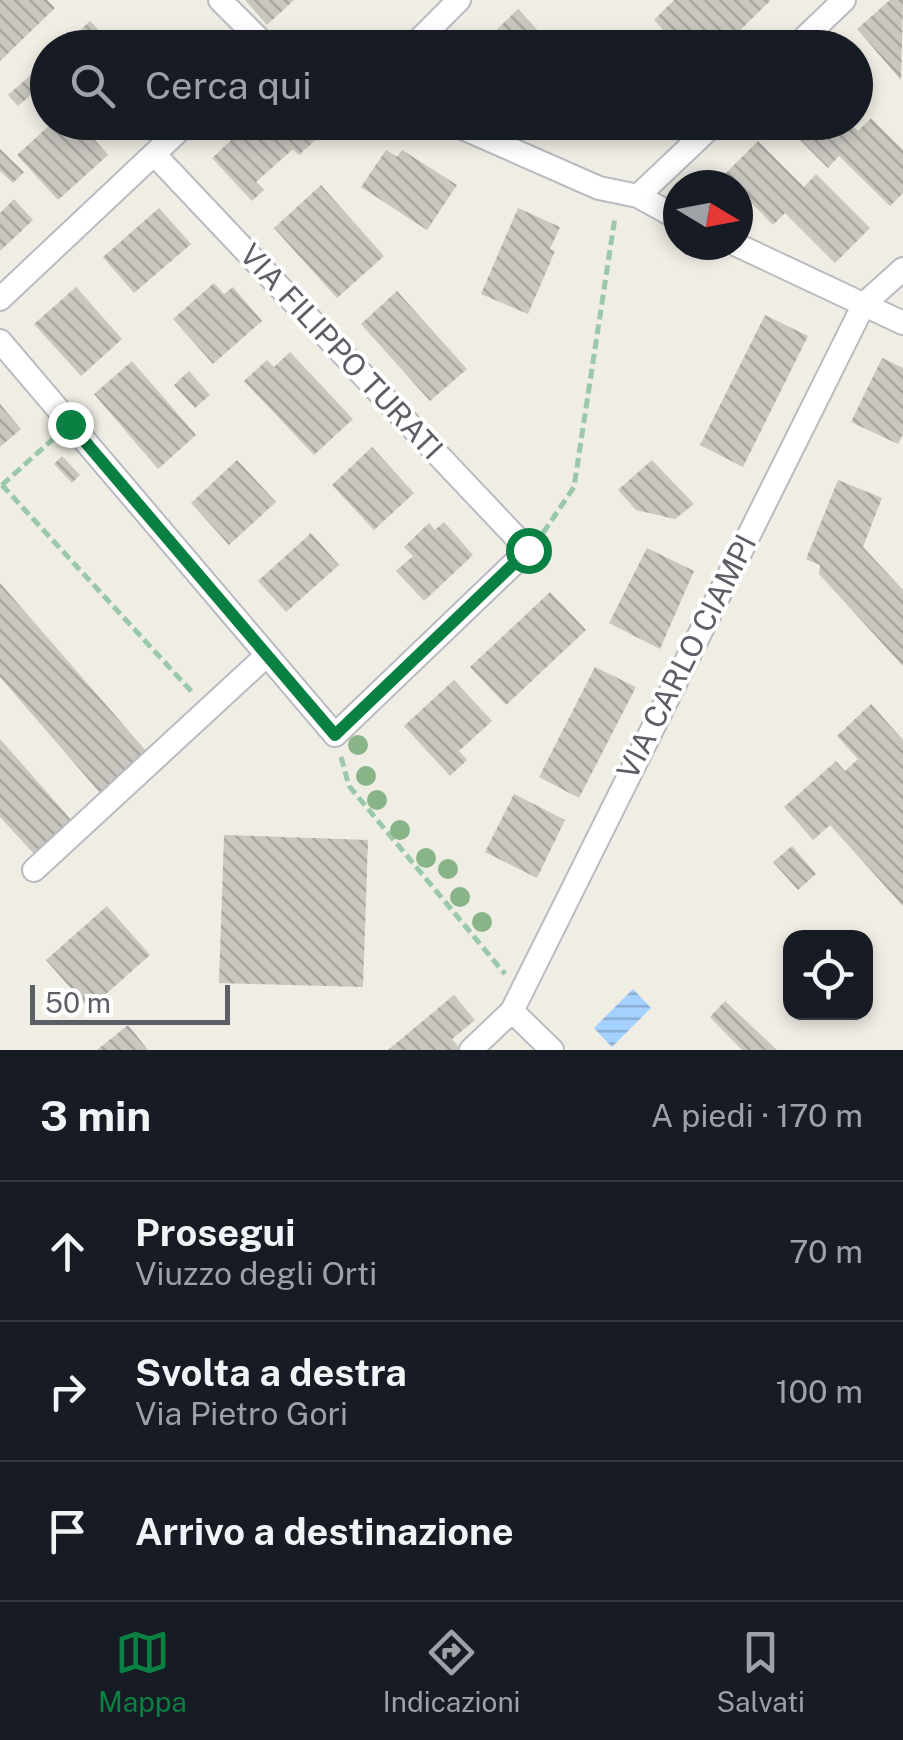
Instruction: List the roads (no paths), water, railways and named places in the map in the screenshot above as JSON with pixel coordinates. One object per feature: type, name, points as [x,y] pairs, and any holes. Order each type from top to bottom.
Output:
[{"type":"street","points":[[220,0],[250,30]]},
{"type":"street","points":[[429,30],[459,0]]},
{"type":"street","points":[[813,30],[844,0]]},
{"type":"street","points":[[0,299],[169,140]]},
{"type":"street","points":[[489,140],[599,188],[629,194],[663,211]]},
{"type":"street","points":[[629,194],[694,140]]},
{"type":"street","name":"VIA FILIPPO TURATI","points":[[154,154],[528,550],[335,735],[267,655]]},
{"type":"street","points":[[753,253],[903,324]]},
{"type":"street","points":[[864,304],[903,268]]},
{"type":"street","name":"VIA CARLO CIAMPI","points":[[471,1050],[516,1002],[864,304]]},
{"type":"street","points":[[0,341],[267,655],[34,870]]},
{"type":"street","points":[[516,1002],[552,1050]]},
{"type":"water","points":[[633,989],[651,1008],[612,1047],[594,1028]]}]
